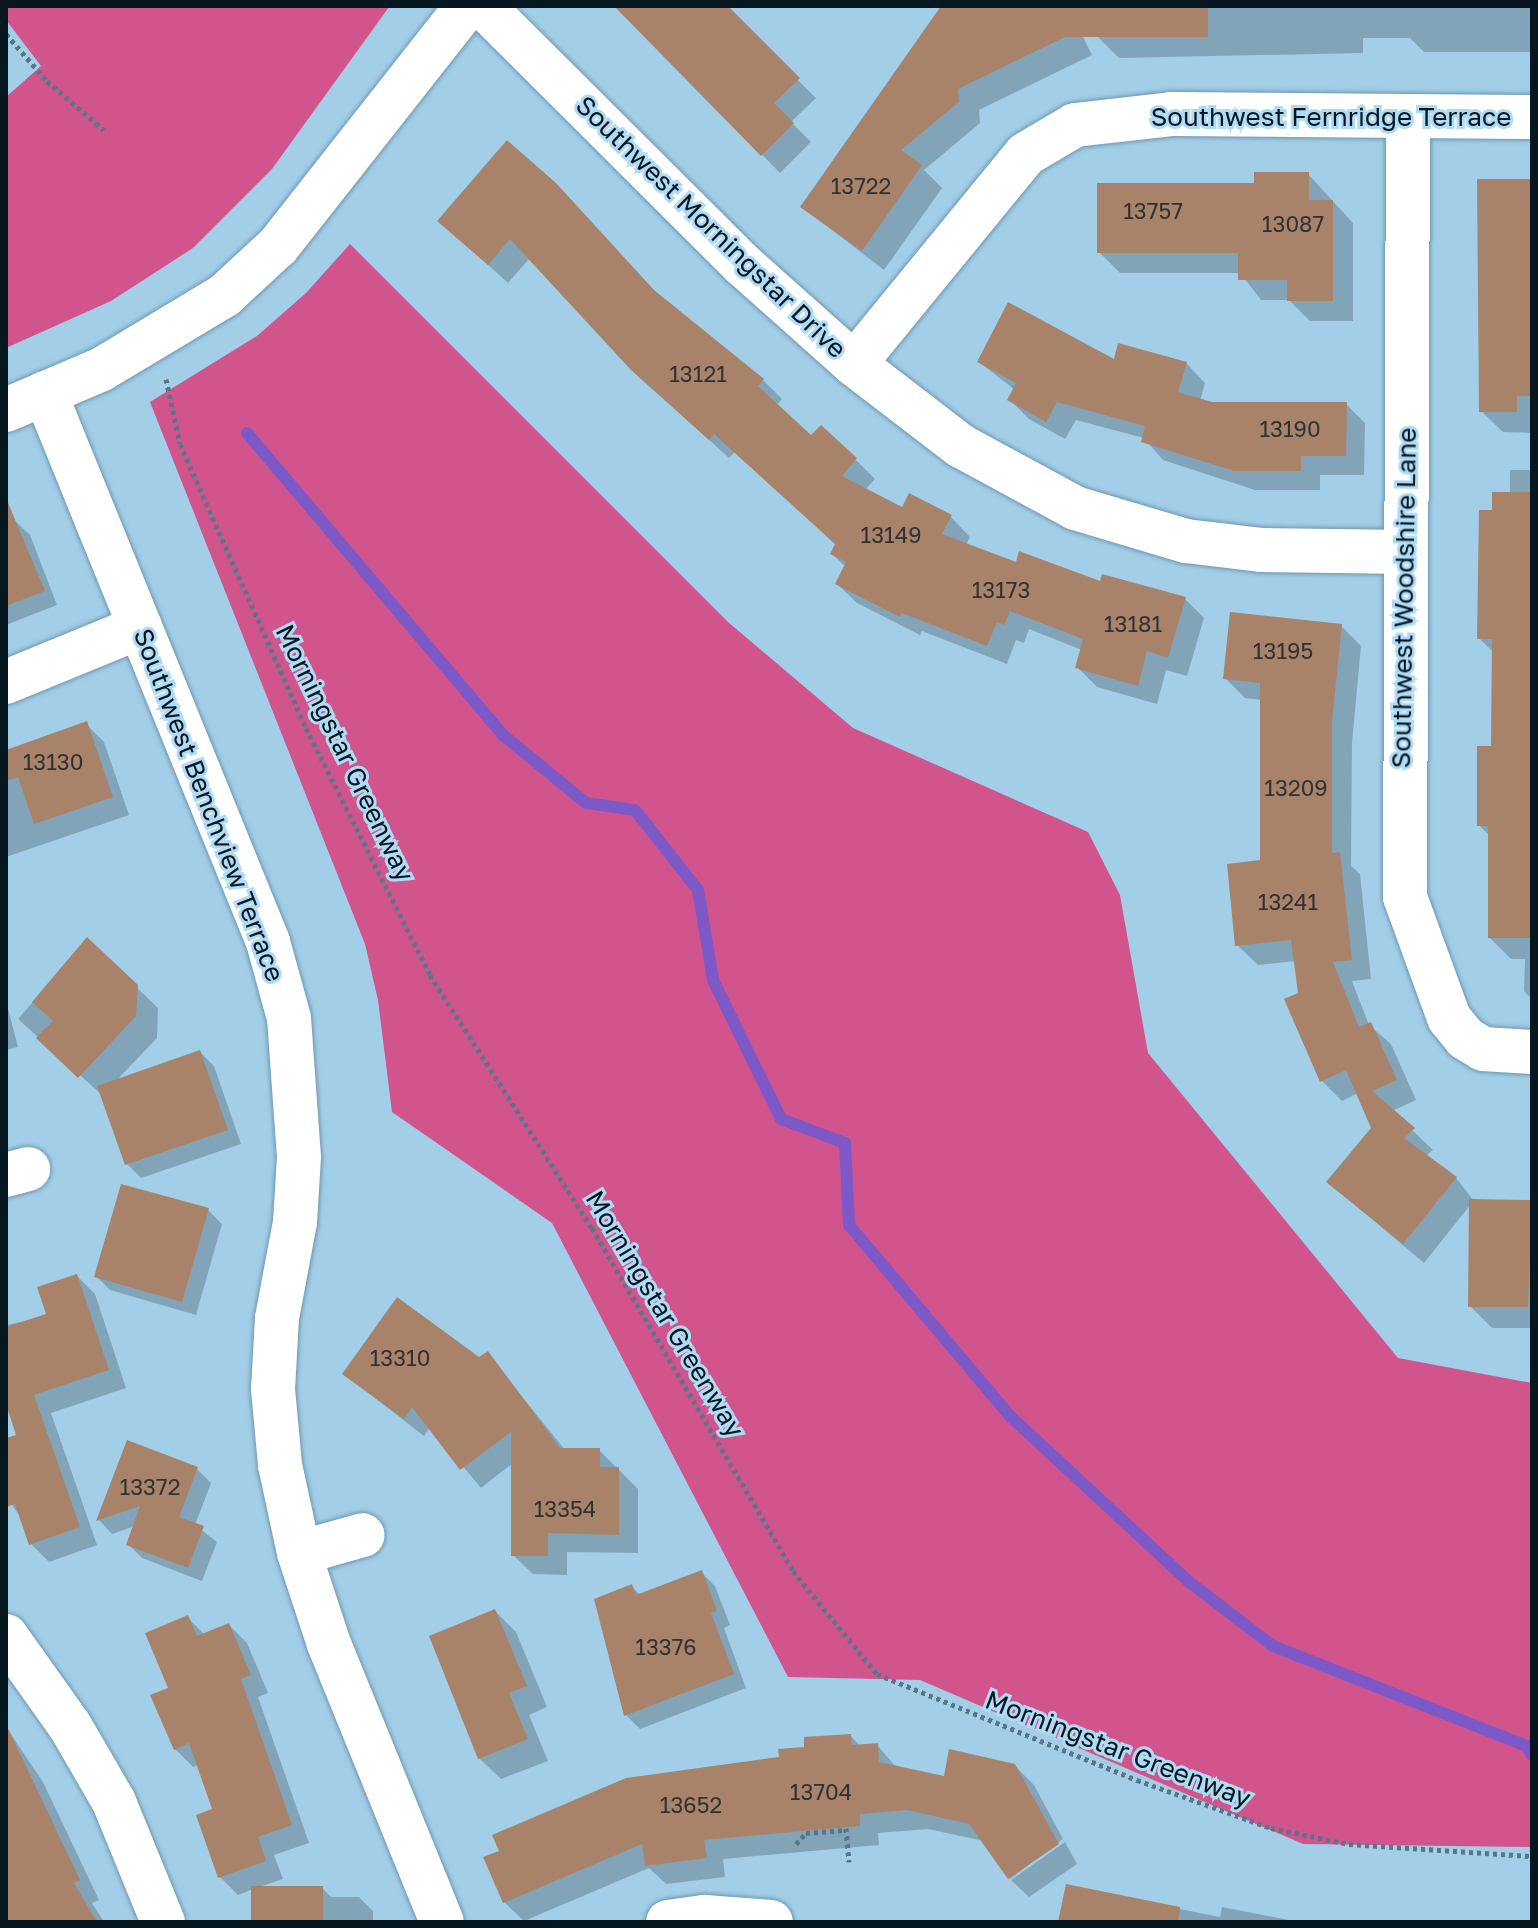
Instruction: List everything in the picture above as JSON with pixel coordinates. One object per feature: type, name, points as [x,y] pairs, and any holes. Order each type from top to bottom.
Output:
[{"type":"street","points":[[6,410],[158,339],[225,295],[278,246],[467,6]]},
{"type":"street","name":"Southwest Morningstar Drive","points":[[483,6],[743,265],[854,364],[961,446],[1075,508],[1186,541],[1262,550],[1405,552]]},
{"type":"street","name":"Southwest Fernridge Terrace","points":[[854,364],[1026,154],[1075,125],[1171,114],[1532,117]]},
{"type":"street","name":"Southwest Woodshire Lane","points":[[1408,116],[1405,897],[1449,1018],[1465,1038],[1503,1055]]},
{"type":"street","name":"Southwest Benchview Terrace","points":[[45,393],[268,942],[289,1018],[299,1157],[295,1222],[277,1318],[273,1389],[280,1465],[299,1553],[329,1644],[442,1922]]},
{"type":"street","points":[[6,682],[140,627]]},
{"type":"street","points":[[299,1553],[363,1535]]},
{"type":"street","points":[[6,1636],[70,1726],[114,1802],[163,1922]]},
{"type":"street","points":[[668,1922],[705,1917],[771,1922]]},
{"type":"path","points":[[6,34],[47,81],[104,130]]},
{"type":"path","name":"Morningstar Greenway","points":[[158,339],[180,444],[306,728],[430,975],[592,1228],[793,1571],[877,1674],[1137,1780],[1271,1828],[1349,1844],[1532,1856]]},
{"type":"path","points":[[796,1844],[806,1833],[846,1829],[849,1862]]},
{"type":"shaded area","points":[[6,6],[389,7],[272,169],[193,248],[111,301],[6,348],[6,97],[41,66],[6,20]]},
{"type":"shaded area","points":[[350,244],[728,622],[853,728],[1088,832],[1120,895],[1148,1053],[1398,1358],[1532,1383],[1532,1847],[1303,1844],[920,1680],[788,1677],[552,1223],[392,1112],[378,1000],[365,944],[150,402],[257,336],[306,293]]},
{"type":"building","points":[[614,6],[728,6],[800,78],[774,103],[794,123],[761,156]]},
{"type":"building","points":[[941,6],[1208,6],[1208,37],[1065,37],[958,89],[959,102],[901,150],[922,165],[862,251],[800,207]]},
{"type":"building","points":[[507,140],[556,183],[654,290],[764,379],[758,386],[811,435],[821,425],[857,458],[842,476],[902,507],[909,493],[952,515],[942,534],[1016,562],[1019,551],[1100,581],[1102,574],[1186,597],[1168,658],[1147,651],[1138,686],[1075,668],[1083,639],[1010,611],[1004,625],[997,622],[987,646],[902,613],[900,617],[835,584],[846,562],[830,554],[835,544],[714,434],[709,440],[631,370],[510,239],[488,265],[437,221]]},
{"type":"building","points":[[1254,172],[1309,172],[1309,200],[1333,200],[1333,301],[1287,301],[1287,280],[1238,280],[1238,253],[1097,253],[1097,183],[1254,183]]},
{"type":"building","points":[[1477,179],[1532,179],[1532,396],[1517,396],[1517,412],[1479,412]]},
{"type":"building","points":[[1008,302],[1114,359],[1118,343],[1187,362],[1178,392],[1212,402],[1347,402],[1346,456],[1301,456],[1301,471],[1234,471],[1141,442],[1145,426],[1057,402],[1046,422],[1007,400],[1016,383],[977,362]]},
{"type":"building","points":[[1492,492],[1532,492],[1532,938],[1488,938],[1488,826],[1477,826],[1477,746],[1491,746],[1492,639],[1477,639],[1479,510],[1492,510]]},
{"type":"building","points":[[6,498],[45,591],[6,606]]},
{"type":"building","points":[[1230,612],[1342,624],[1332,721],[1332,853],[1340,852],[1352,960],[1333,962],[1359,1027],[1371,1022],[1397,1080],[1372,1091],[1415,1128],[1404,1138],[1457,1177],[1403,1244],[1326,1182],[1371,1128],[1346,1070],[1320,1082],[1284,999],[1298,993],[1291,940],[1235,946],[1227,864],[1260,860],[1260,683],[1223,679]]},
{"type":"building","points":[[87,721],[113,797],[34,824],[18,777],[6,781],[6,750]]},
{"type":"building","points":[[87,937],[138,985],[136,1016],[78,1078],[36,1038],[53,1021],[32,1002]]},
{"type":"building","points":[[200,1050],[228,1130],[125,1165],[97,1086]]},
{"type":"building","points":[[121,1184],[209,1208],[182,1302],[94,1277]]},
{"type":"building","points":[[1469,1199],[1532,1200],[1528,1307],[1468,1307]]},
{"type":"building","points":[[77,1274],[109,1370],[34,1395],[80,1527],[29,1545],[15,1504],[6,1507],[6,1438],[16,1435],[6,1404],[6,1327],[46,1314],[37,1287]]},
{"type":"building","points":[[397,1297],[479,1357],[488,1351],[560,1448],[600,1448],[600,1467],[619,1467],[619,1535],[548,1533],[548,1556],[511,1556],[511,1432],[460,1470],[412,1407],[404,1419],[342,1374]]},
{"type":"building","points":[[127,1440],[198,1467],[179,1517],[204,1526],[188,1568],[126,1545],[140,1506],[96,1521]]},
{"type":"building","points":[[702,1570],[717,1611],[711,1613],[734,1674],[624,1716],[594,1599],[632,1584],[636,1595]]},
{"type":"building","points":[[495,1609],[527,1686],[509,1693],[528,1739],[478,1759],[429,1636]]},
{"type":"building","points":[[188,1615],[197,1636],[229,1623],[251,1675],[241,1679],[292,1825],[258,1837],[266,1861],[218,1878],[196,1815],[212,1809],[189,1743],[174,1750],[150,1695],[168,1688],[145,1633]]},
{"type":"building","points":[[6,1724],[80,1880],[74,1883],[97,1922],[6,1922]]},
{"type":"building","points":[[851,1734],[852,1745],[878,1743],[879,1762],[944,1776],[949,1749],[1015,1764],[1059,1844],[1008,1879],[969,1824],[907,1810],[860,1814],[860,1826],[704,1840],[707,1858],[645,1866],[642,1844],[503,1903],[483,1857],[499,1851],[492,1835],[626,1778],[779,1757],[778,1749],[804,1747],[804,1737]]},
{"type":"building","points":[[1066,1884],[1180,1907],[1178,1922],[1058,1922]]},
{"type":"building","points":[[251,1886],[323,1886],[323,1922],[251,1922]]},
{"type":"waterway","points":[[247,433],[503,735],[586,803],[635,810],[698,890],[713,980],[781,1119],[845,1143],[849,1225],[1010,1416],[1188,1581],[1273,1646],[1527,1746],[1532,1755]]}]
